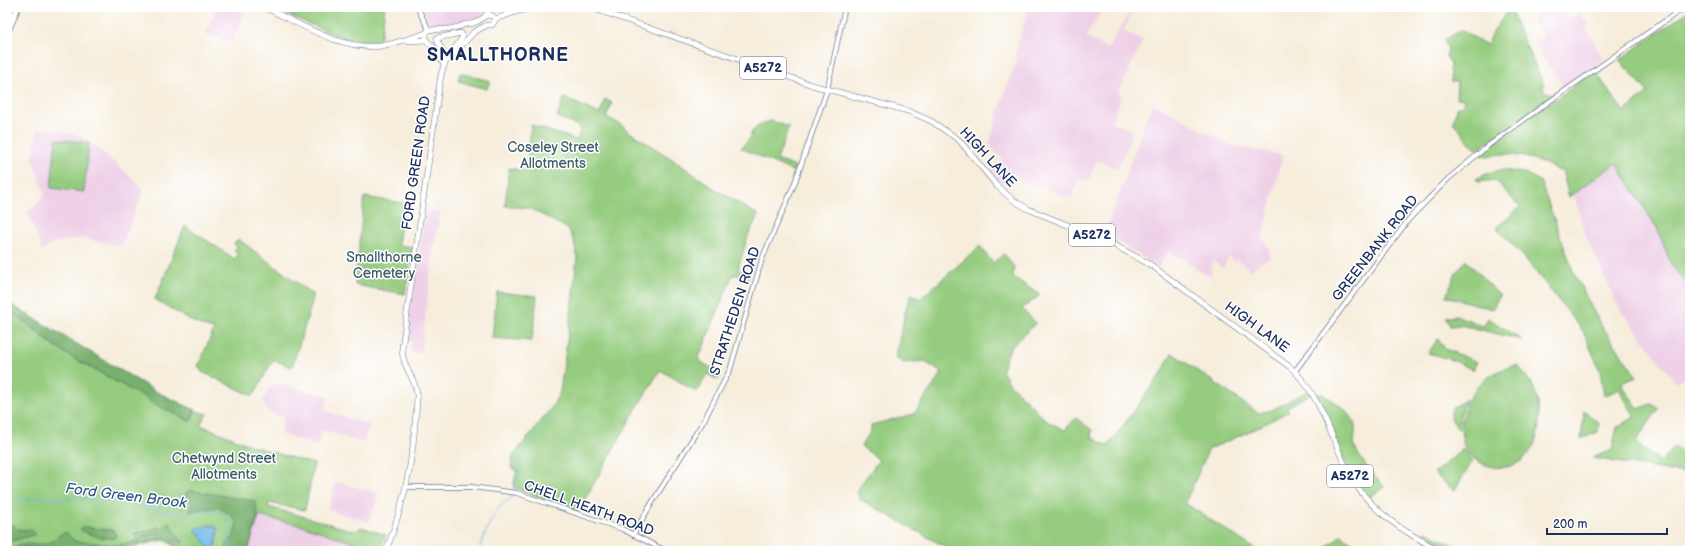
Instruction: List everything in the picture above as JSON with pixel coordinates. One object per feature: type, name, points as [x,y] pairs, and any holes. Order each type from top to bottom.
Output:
[{"type":"highway","points":[[7,33],[18,7]]},
{"type":"main road","points":[[264,7],[338,41],[353,45],[381,46],[430,32],[462,27],[466,24],[470,25],[489,14],[494,17],[537,7]]},
{"type":"main road","points":[[486,25],[484,23],[485,17],[492,7]]},
{"type":"main road","points":[[395,42],[428,41],[472,36],[474,32],[486,25],[492,25],[496,7]]},
{"type":"main road","points":[[501,7],[508,14]]},
{"type":"main road","name":"HIGH LANE","points":[[589,7],[827,90],[908,111],[931,121],[959,140],[997,186],[1012,200],[1028,209],[1107,241],[1151,265],[1296,371],[1306,382],[1314,396],[1349,474],[1359,491],[1384,517],[1423,542],[1441,551]]},
{"type":"main road","points":[[470,25],[474,32]]},
{"type":"main road","points":[[445,63],[451,52],[464,36],[462,27]]},
{"type":"main road","points":[[430,32],[437,34],[437,39],[445,63]]},
{"type":"main road","points":[[428,41],[430,32]]},
{"type":"main road","points":[[428,41],[445,63]]},
{"type":"main road","name":"FORD GREEN ROAD","points":[[386,551],[407,487],[414,435],[417,393],[415,385],[404,363],[402,348],[440,80],[445,63]]},
{"type":"street","points":[[417,7],[430,32]]},
{"type":"street","name":"STRATHEDEN ROAD","points":[[633,535],[703,422],[730,370],[762,260],[799,172],[827,90],[845,7]]},
{"type":"street","name":"GREENBANK ROAD","points":[[1296,371],[1396,236],[1429,196],[1470,160],[1543,106],[1685,7]]},
{"type":"street","name":"CHELL HEATH ROAD","points":[[407,487],[472,487],[515,493],[622,529],[657,545],[666,551]]},
{"type":"shaded area","points":[[216,7],[242,7],[246,9],[231,42],[206,34]]},
{"type":"shaded area","points":[[421,7],[491,7],[476,20],[438,30],[431,27]]},
{"type":"shaded area","points":[[1029,7],[1104,7],[1086,36],[1108,49],[1131,9],[1134,10],[1123,31],[1143,40],[1118,93],[1122,95],[1111,122],[1133,130],[1118,168],[1097,161],[1088,181],[1079,178],[1072,199],[1035,184],[1024,184],[1015,173],[1002,184],[991,170],[1003,160],[989,145],[1003,96],[1015,65],[1017,47]]},
{"type":"shaded area","points":[[1543,7],[1558,7],[1568,21],[1580,13],[1588,24],[1585,27],[1596,42],[1594,45],[1604,59],[1563,87],[1534,43],[1543,37],[1533,21],[1534,16],[1536,16],[1536,12]]},
{"type":"shaded area","points":[[1152,103],[1230,145],[1283,155],[1262,239],[1268,246],[1271,258],[1259,263],[1251,271],[1238,260],[1233,261],[1229,257],[1223,268],[1212,260],[1211,276],[1208,276],[1169,251],[1158,267],[1105,233]]},
{"type":"shaded area","points":[[37,129],[58,130],[82,137],[92,143],[144,189],[121,246],[81,238],[52,244],[42,251],[28,212],[45,194],[33,160]]},
{"type":"shaded area","points":[[1616,163],[1657,228],[1672,266],[1690,288],[1690,373],[1676,383],[1618,306],[1584,232],[1574,193]]},
{"type":"shaded area","points":[[426,211],[440,212],[432,260],[421,353],[410,352],[412,341],[405,340]]},
{"type":"shaded area","points":[[278,383],[329,397],[325,411],[369,425],[364,443],[322,430],[317,446],[280,433],[283,418],[267,411],[263,402],[268,389]]},
{"type":"shaded area","points":[[336,482],[379,493],[369,522],[328,510]]},
{"type":"shaded area","points":[[258,516],[307,527],[376,551],[248,551]]},
{"type":"green space","points":[[270,7],[385,7],[380,41],[361,41],[340,37]]},
{"type":"green space","points":[[1510,7],[1520,33],[1544,85],[1543,88],[1546,93],[1549,92],[1552,96],[1476,150],[1453,122],[1457,108],[1463,105],[1464,99],[1456,98],[1457,82],[1451,82],[1449,68],[1451,66],[1446,56],[1448,49],[1444,40],[1461,30],[1487,45],[1495,29]]},
{"type":"green space","points":[[1690,10],[1690,288],[1672,266],[1657,228],[1616,163],[1569,197],[1562,170],[1559,171],[1540,162],[1520,156],[1506,154],[1488,156],[1478,154],[1595,71],[1624,112],[1648,92],[1619,60]]},
{"type":"green space","points":[[460,73],[490,81],[487,89],[458,81]]},
{"type":"green space","name":"Coseley Street Allotments","points":[[564,98],[600,114],[605,99],[612,103],[606,117],[620,124],[628,131],[712,187],[758,215],[748,236],[738,269],[749,276],[746,280],[736,274],[732,276],[698,360],[721,374],[718,380],[707,374],[697,392],[660,370],[577,513],[513,487],[517,470],[511,468],[513,456],[552,407],[560,392],[577,257],[570,232],[565,227],[529,208],[505,206],[509,168],[526,171],[531,125],[577,140],[580,130],[578,126],[557,117]]},
{"type":"green space","points":[[772,121],[789,127],[777,160],[796,167],[794,172],[741,148],[751,137],[751,133],[756,128],[763,123]]},
{"type":"green space","points":[[56,139],[89,143],[84,192],[51,188]]},
{"type":"green space","points":[[1502,170],[1525,173],[1540,181],[1574,273],[1598,320],[1637,377],[1621,383],[1638,409],[1651,404],[1659,408],[1636,442],[1661,462],[1675,446],[1690,458],[1690,474],[1592,458],[1612,450],[1617,427],[1635,417],[1619,389],[1604,396],[1600,371],[1583,331],[1520,252],[1496,228],[1520,207],[1495,180],[1479,182],[1476,179],[1491,172]]},
{"type":"green space","name":"Smallthorne Cemetery","points":[[364,197],[404,203],[398,245],[413,247],[405,294],[355,285]]},
{"type":"green space","points":[[185,226],[235,259],[238,254],[234,251],[237,247],[234,244],[238,239],[312,294],[312,303],[292,367],[273,360],[253,396],[202,372],[198,366],[214,329],[191,321],[155,299]]},
{"type":"green space","points":[[980,246],[993,263],[1004,254],[1014,267],[1013,277],[1040,295],[1022,309],[1036,323],[1010,348],[1002,370],[1009,383],[1048,422],[1065,430],[1076,418],[1092,430],[1091,437],[1108,446],[1163,371],[1172,353],[1258,413],[1272,410],[1311,389],[1313,393],[1287,407],[1289,411],[1250,431],[1209,449],[1185,503],[1258,551],[953,551],[861,500],[856,491],[879,460],[861,446],[871,431],[871,425],[914,414],[942,373],[924,361],[904,363],[895,358],[907,305],[912,294],[920,299]]},
{"type":"green space","points":[[1466,260],[1500,296],[1492,309],[1446,296],[1456,273]]},
{"type":"green space","points":[[497,292],[537,296],[532,341],[492,338]]},
{"type":"green space","points":[[7,302],[157,392],[195,410],[191,420],[190,421],[151,402],[145,396],[70,356],[27,323],[7,310]]},
{"type":"green space","name":"Chetwynd Street Allotments","points":[[7,310],[27,323],[55,347],[135,392],[145,396],[151,402],[190,421],[196,411],[207,414],[200,425],[255,447],[314,464],[305,510],[269,503],[268,507],[356,531],[361,527],[386,535],[379,551],[307,527],[259,516],[248,551],[181,551],[169,541],[163,540],[118,550],[58,547],[58,551],[7,551]]},
{"type":"green space","points":[[1458,316],[1484,326],[1488,318],[1522,340],[1461,325],[1450,326],[1446,317]]},
{"type":"green space","points":[[1438,339],[1445,349],[1477,362],[1473,370],[1455,361],[1428,353]]},
{"type":"green space","points":[[1517,365],[1530,381],[1539,407],[1536,440],[1525,458],[1516,464],[1499,468],[1482,464],[1469,453],[1464,446],[1461,430],[1466,407],[1474,391],[1486,379],[1500,370]]},
{"type":"green space","points":[[1322,394],[1343,408],[1352,417],[1355,428],[1354,445],[1368,468],[1384,487],[1367,499],[1359,491],[1314,395]]},
{"type":"green space","points":[[1467,399],[1461,414],[1459,429],[1450,417],[1452,408]]},
{"type":"green space","points":[[1584,411],[1599,423],[1598,432],[1581,439]]},
{"type":"green space","points":[[1463,449],[1473,461],[1454,491],[1434,473]]},
{"type":"green space","points":[[189,490],[255,501],[258,516],[248,551],[225,551],[228,542],[233,538],[237,523],[227,512],[222,509],[209,508],[189,512],[193,505],[192,501],[186,498],[186,493]]},
{"type":"green space","points":[[169,521],[175,533],[183,541],[182,543],[171,539],[186,551],[180,550],[163,540],[118,550],[15,546],[19,544],[47,543],[57,539],[59,535],[66,532],[74,541],[117,545],[164,537],[163,529]]},
{"type":"green space","points":[[7,525],[14,525],[18,529],[30,529],[36,534],[13,541],[7,536]]},
{"type":"green space","points":[[83,527],[113,530],[116,535],[114,538],[101,538],[82,531],[80,529]]},
{"type":"green space","points":[[160,527],[160,534],[139,539],[134,533],[153,530]]},
{"type":"green space","points":[[1426,531],[1464,551],[1443,551],[1422,536]]},
{"type":"green space","points":[[1341,535],[1365,551],[1322,551]]},
{"type":"water","points":[[210,525],[215,526],[218,529],[216,543],[212,551],[195,529]]},
{"type":"waterway","points":[[515,491],[520,465],[528,443],[552,417]]},
{"type":"waterway","points":[[480,547],[488,526],[497,511],[502,504],[514,494]]},
{"type":"waterway","name":"Ford Green Brook","points":[[7,502],[35,498],[88,499],[125,503],[188,515],[207,510],[221,512],[230,517],[232,524],[228,551]]},
{"type":"district","name":"SMALLTHORNE","points":[[498,55]]}]
